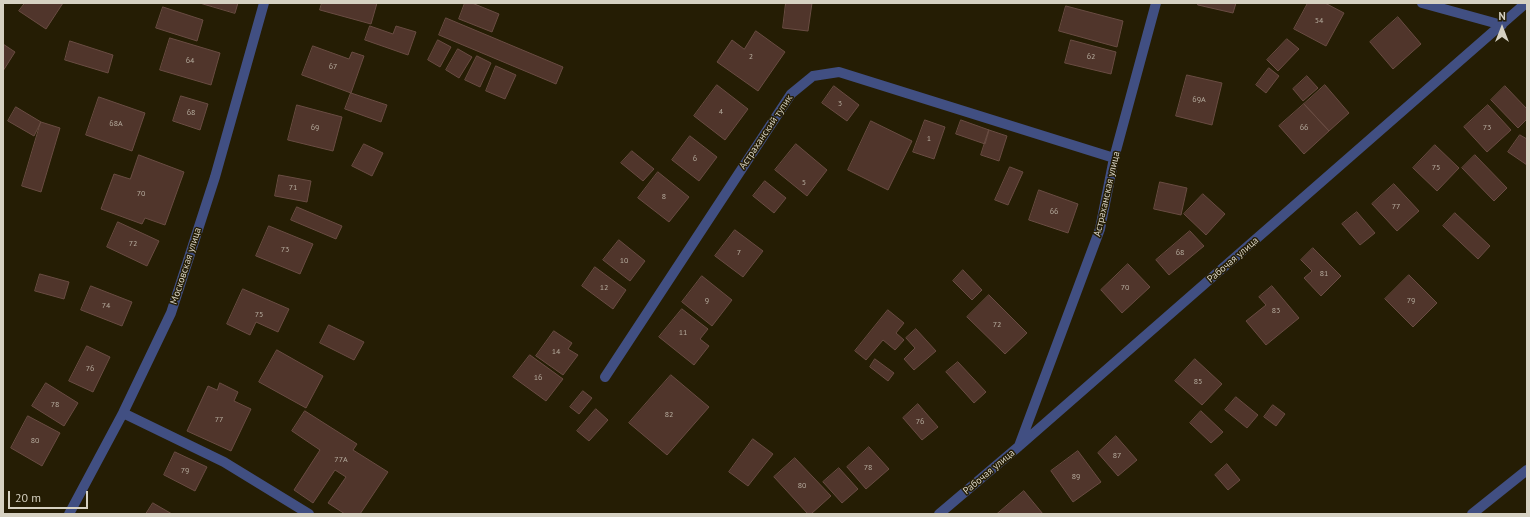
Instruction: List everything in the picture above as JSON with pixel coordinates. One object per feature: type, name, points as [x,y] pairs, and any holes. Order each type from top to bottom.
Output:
[{"type":"street","name":"Московская улица","points":[[69,514],[123,412],[171,312],[215,177],[264,3]]},
{"type":"street","name":"Астраханская улица","points":[[1018,448],[1100,229],[1114,158],[1156,3]]},
{"type":"street","points":[[1422,3],[1502,25]]},
{"type":"street","name":"Рабочая улица","points":[[939,514],[1018,448],[1526,3]]},
{"type":"street","name":"Астраханский тупик","points":[[605,377],[791,94],[813,76],[839,72],[1114,158]]},
{"type":"street","points":[[123,412],[224,462],[309,514]]},
{"type":"street","points":[[1472,514],[1527,470]]},
{"type":"building","points":[[25,3],[63,3],[46,29],[19,11]]},
{"type":"building","points":[[200,3],[238,3],[235,13]]},
{"type":"building","points":[[322,3],[377,3],[371,24],[320,10]]},
{"type":"building","points":[[465,3],[472,3],[499,14],[492,32],[459,19]]},
{"type":"building","points":[[786,3],[812,3],[808,31],[783,28]]},
{"type":"building","points":[[1198,3],[1236,3],[1233,13],[1198,5]]},
{"type":"building","points":[[1308,3],[1325,3],[1344,13],[1326,46],[1294,29]]},
{"type":"building","points":[[1066,6],[1123,21],[1117,47],[1059,31]]},
{"type":"building","points":[[163,7],[203,20],[197,41],[156,28]]},
{"type":"building","points":[[1398,17],[1421,44],[1393,69],[1370,42]]},
{"type":"building","points":[[446,18],[563,67],[556,84],[439,35]]},
{"type":"building","points":[[370,26],[393,34],[396,26],[416,32],[408,55],[365,40]]},
{"type":"building","points":[[756,31],[785,52],[758,91],[717,62],[732,40],[744,49]]},
{"type":"building","points":[[170,38],[220,53],[211,85],[160,70]]},
{"type":"building","points":[[1287,39],[1299,49],[1278,71],[1267,60]]},
{"type":"building","points":[[438,40],[451,47],[440,67],[428,60]]},
{"type":"building","points":[[1071,40],[1116,52],[1111,74],[1065,63]]},
{"type":"building","points":[[70,41],[113,55],[108,73],[65,60]]},
{"type":"building","points":[[3,44],[15,52],[3,71]]},
{"type":"building","points":[[313,46],[349,59],[352,52],[364,56],[351,93],[302,75]]},
{"type":"building","points":[[458,49],[472,57],[459,78],[446,70]]},
{"type":"building","points":[[477,56],[491,63],[480,87],[465,80]]},
{"type":"building","points":[[496,66],[516,75],[505,99],[486,91]]},
{"type":"building","points":[[1269,68],[1279,76],[1266,93],[1256,85]]},
{"type":"building","points":[[1187,75],[1222,83],[1212,125],[1176,116]]},
{"type":"building","points":[[1307,76],[1318,88],[1303,101],[1293,89]]},
{"type":"building","points":[[717,85],[748,109],[725,140],[694,116]]},
{"type":"building","points":[[1325,85],[1349,113],[1329,131],[1304,104]]},
{"type":"building","points":[[834,86],[859,105],[847,121],[822,103]]},
{"type":"building","points":[[1505,86],[1527,109],[1527,119],[1518,128],[1491,100]]},
{"type":"building","points":[[351,93],[387,105],[381,122],[345,109]]},
{"type":"building","points":[[181,96],[208,104],[200,130],[173,121]]},
{"type":"building","points":[[99,97],[145,113],[132,151],[86,135]]},
{"type":"building","points":[[1304,104],[1329,131],[1304,154],[1279,126]]},
{"type":"building","points":[[297,105],[342,117],[333,151],[288,140]]},
{"type":"building","points":[[1488,105],[1511,130],[1487,152],[1464,127]]},
{"type":"building","points":[[16,107],[41,122],[34,136],[8,121]]},
{"type":"building","points":[[925,120],[945,127],[934,159],[913,152]]},
{"type":"building","points":[[961,120],[989,130],[985,144],[956,134]]},
{"type":"building","points":[[871,121],[912,141],[888,190],[848,170]]},
{"type":"building","points":[[41,122],[60,128],[41,192],[22,186]]},
{"type":"building","points":[[989,130],[1007,136],[999,161],[981,155]]},
{"type":"building","points":[[1520,135],[1527,139],[1527,165],[1508,152]]},
{"type":"building","points":[[690,136],[717,157],[699,181],[672,160]]},
{"type":"building","points":[[364,144],[383,153],[372,176],[352,166]]},
{"type":"building","points":[[796,144],[827,170],[807,196],[775,170]]},
{"type":"building","points":[[1435,145],[1459,168],[1437,191],[1413,168]]},
{"type":"building","points":[[632,151],[654,169],[643,181],[621,163]]},
{"type":"building","points":[[139,155],[184,172],[165,225],[145,218],[142,224],[101,209],[114,174],[130,179]]},
{"type":"building","points":[[1475,155],[1507,188],[1494,201],[1462,168]]},
{"type":"building","points":[[1010,167],[1023,172],[1008,205],[995,200]]},
{"type":"building","points":[[658,172],[689,197],[669,222],[638,198]]},
{"type":"building","points":[[279,175],[311,181],[307,202],[275,196]]},
{"type":"building","points":[[765,181],[786,198],[774,213],[753,196]]},
{"type":"building","points":[[1160,182],[1187,188],[1181,215],[1154,209]]},
{"type":"building","points":[[1394,184],[1419,211],[1397,231],[1372,204]]},
{"type":"building","points":[[1039,190],[1078,204],[1068,233],[1029,220]]},
{"type":"building","points":[[1203,194],[1225,214],[1206,235],[1184,214]]},
{"type":"building","points":[[297,207],[342,226],[336,239],[291,220]]},
{"type":"building","points":[[1357,212],[1375,233],[1360,245],[1342,224]]},
{"type":"building","points":[[1455,213],[1490,246],[1478,259],[1443,226]]},
{"type":"building","points":[[118,222],[159,241],[147,266],[107,247]]},
{"type":"building","points":[[269,226],[313,244],[300,274],[256,256]]},
{"type":"building","points":[[735,230],[763,251],[743,277],[715,256]]},
{"type":"building","points":[[1190,231],[1204,246],[1169,275],[1156,260]]},
{"type":"building","points":[[619,240],[645,261],[630,281],[603,260]]},
{"type":"building","points":[[1313,248],[1341,276],[1321,296],[1304,278],[1312,271],[1301,260]]},
{"type":"building","points":[[1128,264],[1150,287],[1122,313],[1101,290]]},
{"type":"building","points":[[595,267],[626,290],[613,309],[582,286]]},
{"type":"building","points":[[963,270],[982,290],[972,300],[953,281]]},
{"type":"building","points":[[40,274],[69,282],[64,299],[35,291]]},
{"type":"building","points":[[1409,275],[1437,303],[1413,327],[1385,299]]},
{"type":"building","points":[[702,276],[732,300],[712,326],[682,302]]},
{"type":"building","points":[[91,286],[132,302],[122,326],[81,310]]},
{"type":"building","points":[[1272,286],[1299,318],[1266,345],[1246,321],[1266,305],[1259,297]]},
{"type":"building","points":[[243,289],[289,309],[278,332],[256,322],[250,335],[227,324]]},
{"type":"building","points":[[989,295],[1027,333],[1005,354],[967,317]]},
{"type":"building","points":[[682,309],[708,329],[700,339],[709,346],[694,365],[659,337]]},
{"type":"building","points":[[888,310],[904,323],[896,333],[904,340],[895,350],[883,340],[866,360],[855,351]]},
{"type":"building","points":[[329,325],[364,342],[354,360],[320,343]]},
{"type":"building","points":[[916,329],[936,351],[914,370],[904,359],[915,348],[906,338]]},
{"type":"building","points":[[554,331],[572,343],[568,349],[578,355],[563,375],[536,356]]},
{"type":"building","points":[[87,346],[110,357],[93,392],[69,381]]},
{"type":"building","points":[[277,350],[323,376],[306,408],[259,382]]},
{"type":"building","points":[[530,355],[563,379],[546,401],[513,377]]},
{"type":"building","points":[[875,359],[894,373],[888,381],[870,367]]},
{"type":"building","points":[[1195,359],[1222,384],[1202,405],[1175,381]]},
{"type":"building","points":[[958,362],[986,392],[974,403],[946,372]]},
{"type":"building","points":[[671,375],[709,407],[667,455],[629,423]]},
{"type":"building","points":[[46,383],[78,403],[64,426],[32,406]]},
{"type":"building","points":[[220,383],[238,392],[234,401],[251,409],[231,451],[187,431],[208,386],[217,390]]},
{"type":"building","points":[[583,391],[592,398],[579,414],[570,407]]},
{"type":"building","points":[[1236,397],[1258,415],[1247,428],[1225,410]]},
{"type":"building","points":[[918,404],[938,427],[922,440],[903,418]]},
{"type":"building","points":[[1273,405],[1285,414],[1276,426],[1264,417]]},
{"type":"building","points":[[596,409],[608,420],[589,441],[577,431]]},
{"type":"building","points":[[305,411],[357,444],[353,450],[388,472],[360,514],[345,514],[328,503],[346,477],[335,470],[313,503],[294,490],[320,450],[292,431]]},
{"type":"building","points":[[1201,411],[1223,432],[1211,443],[1190,423]]},
{"type":"building","points":[[28,416],[60,433],[42,466],[11,448]]},
{"type":"building","points":[[1116,436],[1137,460],[1118,476],[1098,453]]},
{"type":"building","points":[[753,439],[773,454],[748,486],[729,472]]},
{"type":"building","points":[[869,447],[889,469],[866,489],[847,467]]},
{"type":"building","points":[[1078,451],[1101,482],[1073,502],[1051,471]]},
{"type":"building","points":[[175,452],[207,467],[195,491],[164,475]]},
{"type":"building","points":[[795,458],[831,496],[811,514],[808,514],[774,477]]},
{"type":"building","points":[[1227,464],[1240,480],[1228,490],[1215,475]]},
{"type":"building","points":[[839,468],[858,489],[842,503],[823,482]]},
{"type":"building","points":[[1024,491],[1043,514],[997,514]]},
{"type":"building","points":[[153,503],[172,514],[146,514]]}]
